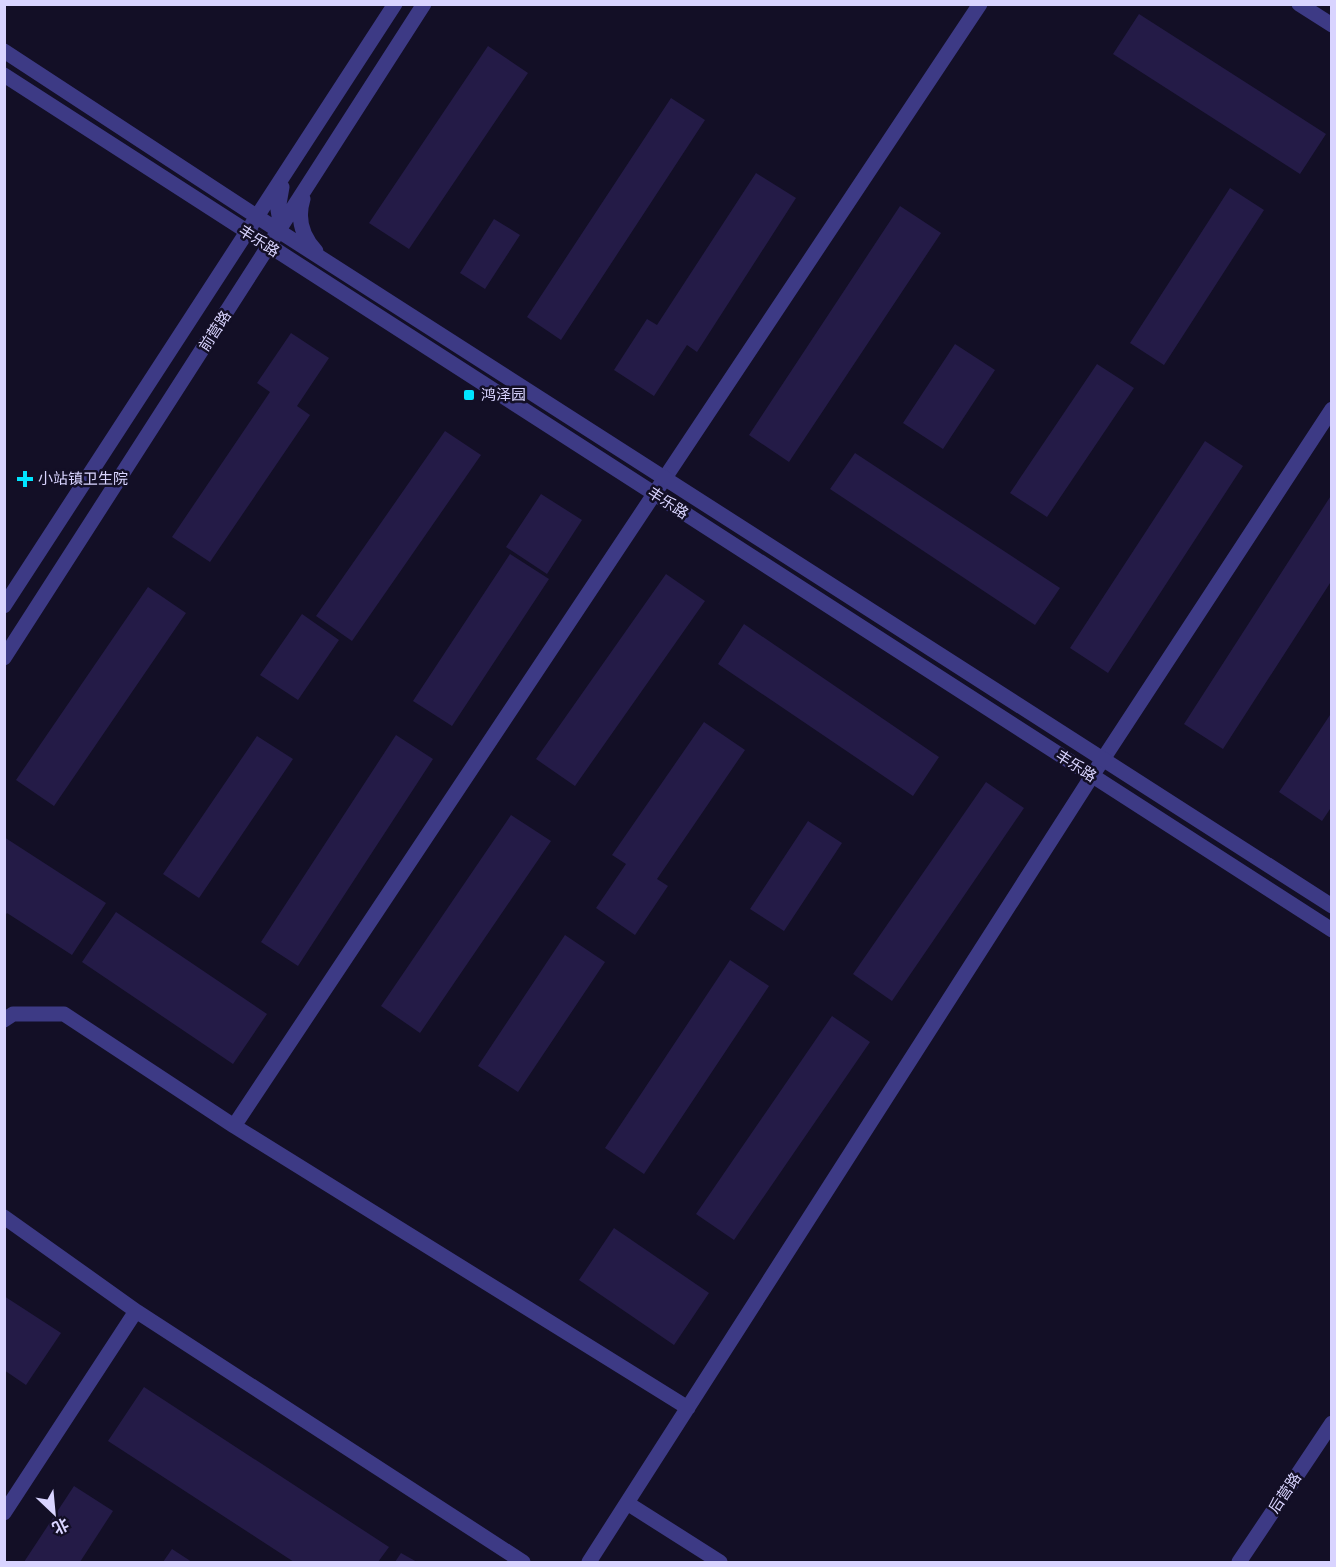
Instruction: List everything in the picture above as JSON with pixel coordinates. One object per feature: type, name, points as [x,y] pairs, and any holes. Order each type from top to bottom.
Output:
[{"type":"street","name":"前营路","points":[[4,606],[248,234],[395,4]]},
{"type":"street","name":"前营路","points":[[4,658],[281,231],[424,4]]},
{"type":"street","points":[[234,1126],[980,4]]},
{"type":"street","points":[[1299,4],[1332,25]]},
{"type":"street","name":"丰乐路","points":[[4,51],[258,217],[1332,906]]},
{"type":"street","name":"丰乐路","points":[[4,75],[1332,930]]},
{"type":"street","points":[[287,173],[279,201],[281,231],[291,251],[309,273]]},
{"type":"street","points":[[308,188],[302,202],[300,220],[306,239],[321,257]]},
{"type":"street","points":[[589,1563],[1092,776],[1332,409]]},
{"type":"street","points":[[4,1020],[13,1014],[64,1014],[234,1126],[688,1408]]},
{"type":"street","points":[[4,1217],[136,1311],[523,1563]]},
{"type":"street","points":[[4,1514],[136,1311]]},
{"type":"street","name":"后营路","points":[[1239,1563],[1332,1423]]},
{"type":"street","points":[[627,1503],[720,1563]]},
{"type":"building","points":[[1139,14],[1326,134],[1300,174],[1113,54]]},
{"type":"building","points":[[488,46],[528,73],[409,249],[369,223]]},
{"type":"building","points":[[671,98],[705,120],[561,340],[527,317]]},
{"type":"building","points":[[756,173],[796,198],[697,352],[687,345],[654,396],[614,370],[647,319],[657,325]]},
{"type":"building","points":[[1230,188],[1264,210],[1164,365],[1130,343]]},
{"type":"building","points":[[900,206],[941,233],[789,462],[749,435]]},
{"type":"building","points":[[494,219],[520,235],[485,289],[460,273]]},
{"type":"building","points":[[291,333],[329,358],[297,406],[310,415],[210,562],[172,537],[270,392],[257,383]]},
{"type":"building","points":[[955,344],[995,370],[943,449],[903,423]]},
{"type":"building","points":[[1097,364],[1134,388],[1047,517],[1010,493]]},
{"type":"building","points":[[445,431],[481,455],[352,641],[316,616]]},
{"type":"building","points":[[1205,441],[1243,466],[1108,673],[1070,648]]},
{"type":"building","points":[[855,453],[1060,588],[1035,625],[830,489]]},
{"type":"building","points":[[541,494],[582,520],[547,574],[506,547]]},
{"type":"building","points":[[1332,494],[1332,580],[1223,749],[1184,724]]},
{"type":"building","points":[[510,554],[549,579],[452,726],[413,701]]},
{"type":"building","points":[[666,574],[705,601],[575,786],[536,759]]},
{"type":"building","points":[[148,587],[186,613],[54,806],[16,780]]},
{"type":"building","points":[[302,614],[339,640],[298,700],[260,675]]},
{"type":"building","points":[[744,624],[939,757],[913,796],[718,664]]},
{"type":"building","points":[[1332,712],[1332,806],[1322,821],[1279,792]]},
{"type":"building","points":[[704,722],[745,750],[657,879],[668,886],[635,935],[596,908],[626,864],[612,855]]},
{"type":"building","points":[[396,735],[433,759],[298,966],[261,942]]},
{"type":"building","points":[[257,736],[293,759],[199,898],[163,874]]},
{"type":"building","points":[[986,782],[1024,808],[892,1001],[853,974]]},
{"type":"building","points":[[511,815],[551,841],[420,1033],[381,1006]]},
{"type":"building","points":[[808,821],[842,843],[784,931],[750,909]]},
{"type":"building","points":[[4,837],[106,903],[72,955],[7,913],[4,917]]},
{"type":"building","points":[[116,912],[267,1014],[233,1064],[82,962]]},
{"type":"building","points":[[565,935],[605,962],[518,1092],[478,1066]]},
{"type":"building","points":[[730,960],[769,986],[644,1174],[605,1148]]},
{"type":"building","points":[[832,1016],[870,1042],[734,1240],[696,1214]]},
{"type":"building","points":[[614,1228],[709,1293],[674,1345],[579,1280]]},
{"type":"building","points":[[4,1296],[61,1333],[26,1385],[4,1370]]},
{"type":"building","points":[[144,1387],[389,1547],[378,1562],[294,1562],[108,1441]]},
{"type":"building","points":[[74,1486],[113,1511],[80,1562],[24,1562]]},
{"type":"building","points":[[172,1549],[192,1562],[163,1562]]},
{"type":"building","points":[[401,1553],[417,1562],[395,1562]]},
{"type":"place","name":"鸿泽园","points":[[469,395]]},
{"type":"place","name":"小站镇卫生院","points":[[25,479]]}]
